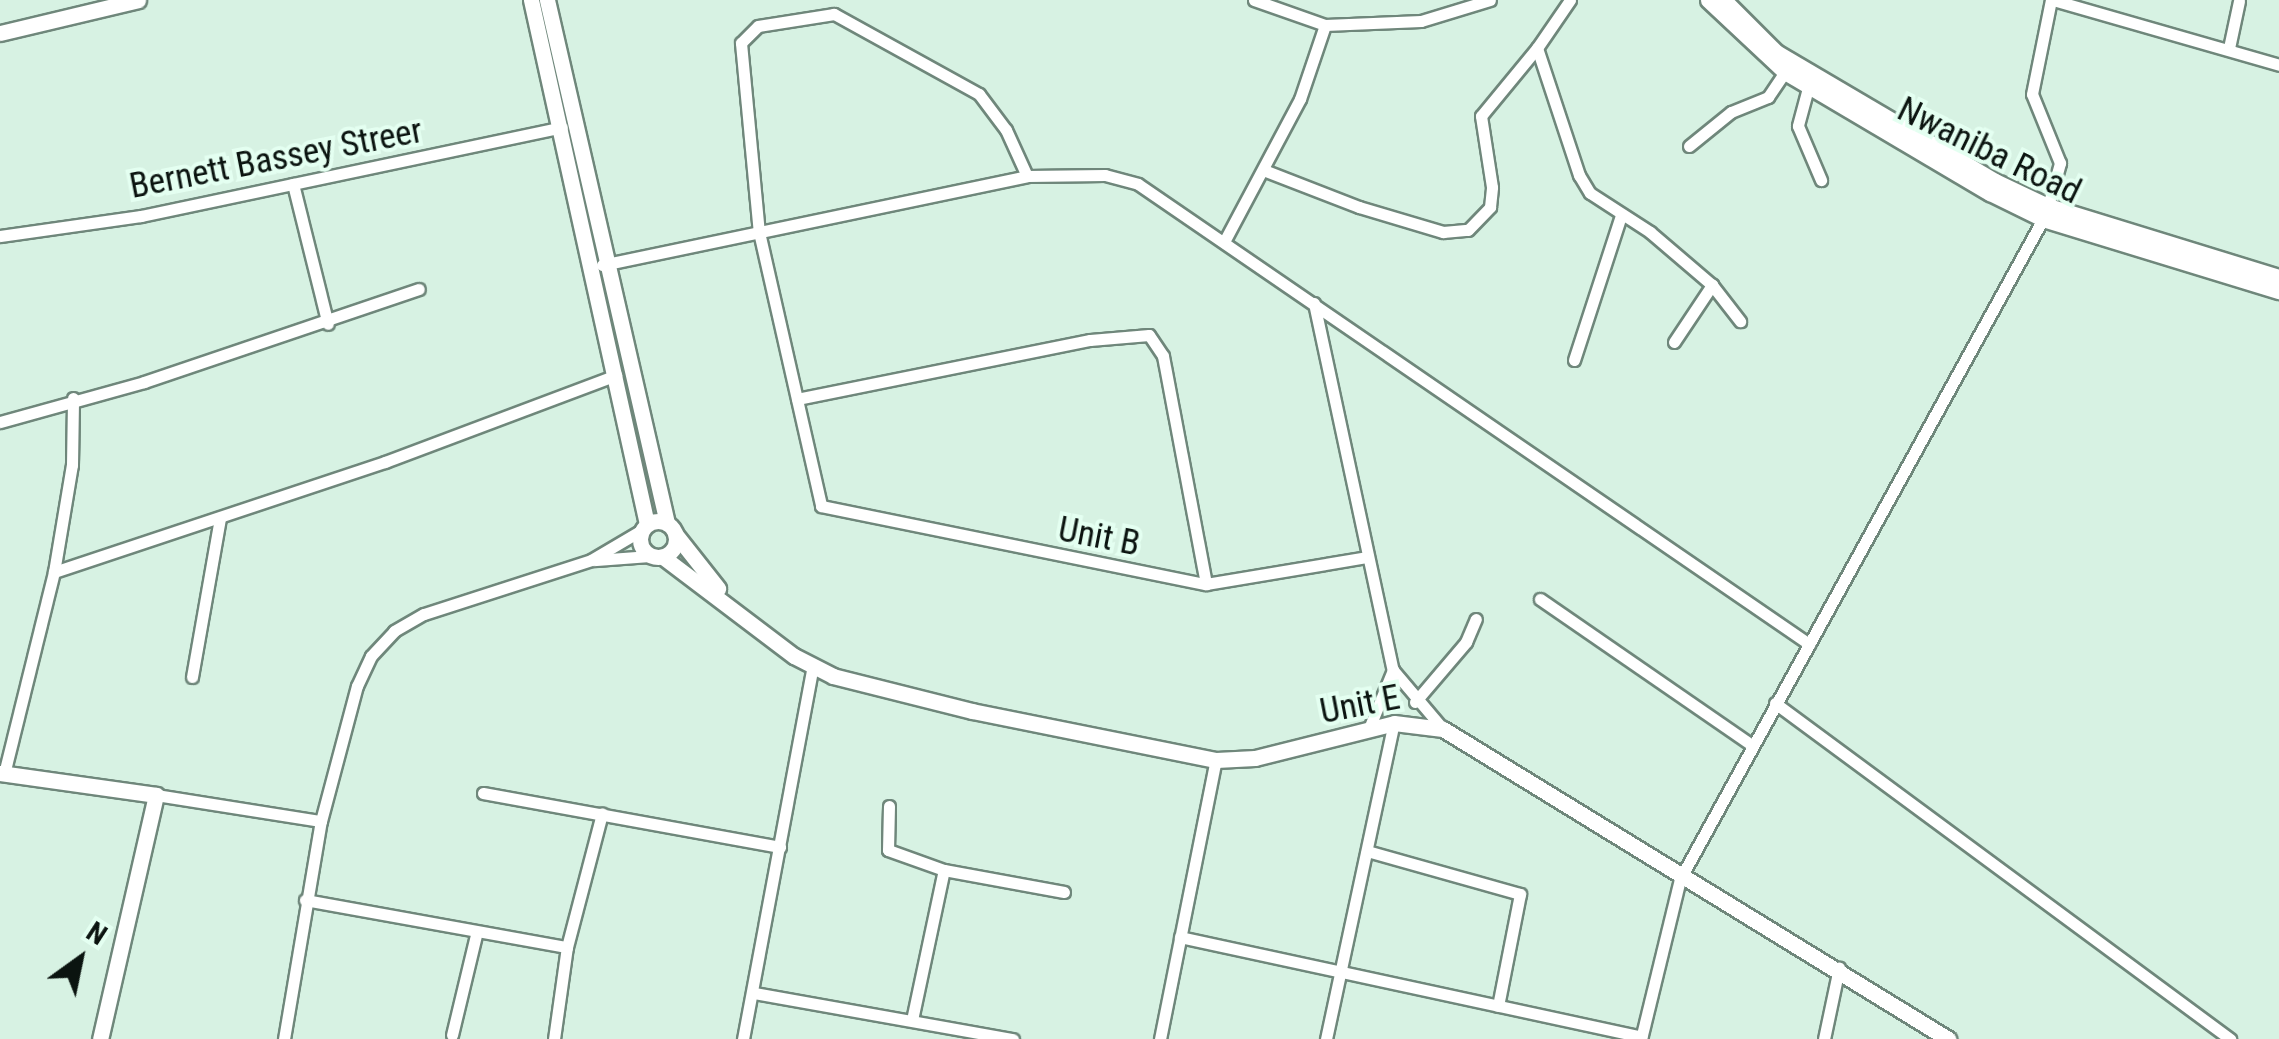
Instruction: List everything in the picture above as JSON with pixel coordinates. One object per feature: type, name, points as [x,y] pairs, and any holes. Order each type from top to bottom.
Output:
[{"type":"street","points":[[0,34],[138,0]]},
{"type":"street","points":[[531,0],[674,548],[657,557],[591,560]]},
{"type":"street","points":[[547,0],[599,265],[644,527],[640,544],[730,602]]},
{"type":"street","points":[[1254,0],[1325,25],[1421,21],[1490,0]]},
{"type":"street","points":[[1266,171],[1443,232],[1468,230],[1490,207],[1492,187],[1481,116],[1537,48],[1570,0]]},
{"type":"street","name":"Nwaniba Road","points":[[1708,0],[1785,72],[1808,88],[2046,213],[2279,290]]},
{"type":"street","points":[[1724,0],[1776,52],[1836,92],[2046,213],[2279,277]]},
{"type":"street","points":[[1180,937],[1641,1038],[1680,879],[2046,213],[2058,177],[2057,148],[2032,94],[2052,0],[2279,65]]},
{"type":"street","points":[[2229,48],[2239,1]]},
{"type":"street","points":[[1027,176],[1006,130],[979,94],[820,11],[758,26],[741,43],[759,232],[796,399],[1090,340],[1149,335],[1163,356],[1206,584]]},
{"type":"street","points":[[1225,240],[1266,171],[1300,99],[1325,25]]},
{"type":"street","points":[[1537,48],[1580,175],[1590,193],[1712,285],[1740,321]]},
{"type":"street","points":[[1689,146],[1731,112],[1768,97],[1785,72]]},
{"type":"street","points":[[1808,88],[1798,126],[1821,180]]},
{"type":"street","name":"Bernett Bassey Streer","points":[[0,236],[293,184],[562,127]]},
{"type":"street","points":[[599,265],[1027,176],[1106,175],[1138,184],[1225,240],[1809,644]]},
{"type":"street","points":[[293,184],[328,324]]},
{"type":"street","points":[[1574,360],[1621,215]]},
{"type":"street","points":[[1674,342],[1712,285]]},
{"type":"street","points":[[0,422],[328,324],[419,289]]},
{"type":"street","points":[[1314,302],[1393,670],[1415,702],[1444,729]]},
{"type":"street","points":[[54,572],[220,518],[616,375]]},
{"type":"street","points":[[73,398],[72,465],[54,572],[2,773],[320,822]]},
{"type":"street","name":"Unit B","points":[[796,399],[821,506],[1206,584],[1368,557]]},
{"type":"street","points":[[192,677],[220,518]]},
{"type":"street","points":[[284,1039],[320,822],[356,686],[394,631],[424,614],[591,560],[644,527],[671,529],[730,602]]},
{"type":"street","points":[[1540,599],[1752,746]]},
{"type":"street","name":"Unit E","points":[[730,602],[813,666],[851,682],[972,711],[1216,760],[1256,758],[1370,726],[1394,723],[1444,729],[1680,879],[1840,968],[1948,1039]]},
{"type":"street","points":[[1415,702],[1458,653],[1476,618]]},
{"type":"street","points":[[743,1039],[813,666]]},
{"type":"street","points":[[1370,726],[1393,670]]},
{"type":"street","points":[[1775,703],[2230,1039]]},
{"type":"street","points":[[1326,1039],[1394,723]]},
{"type":"street","points":[[1160,1039],[1216,760]]},
{"type":"street","points":[[482,793],[780,848]]},
{"type":"street","points":[[100,1039],[156,795]]},
{"type":"street","points":[[889,806],[888,850],[944,870],[1064,892]]},
{"type":"street","points":[[554,1039],[567,947],[602,814]]},
{"type":"street","points":[[1367,851],[1520,894],[1498,1006]]},
{"type":"street","points":[[912,1020],[944,870]]},
{"type":"street","points":[[305,900],[476,935],[567,947]]},
{"type":"street","points":[[452,1036],[476,935]]},
{"type":"street","points":[[1824,1039],[1840,968]]},
{"type":"street","points":[[754,992],[1013,1039]]}]
